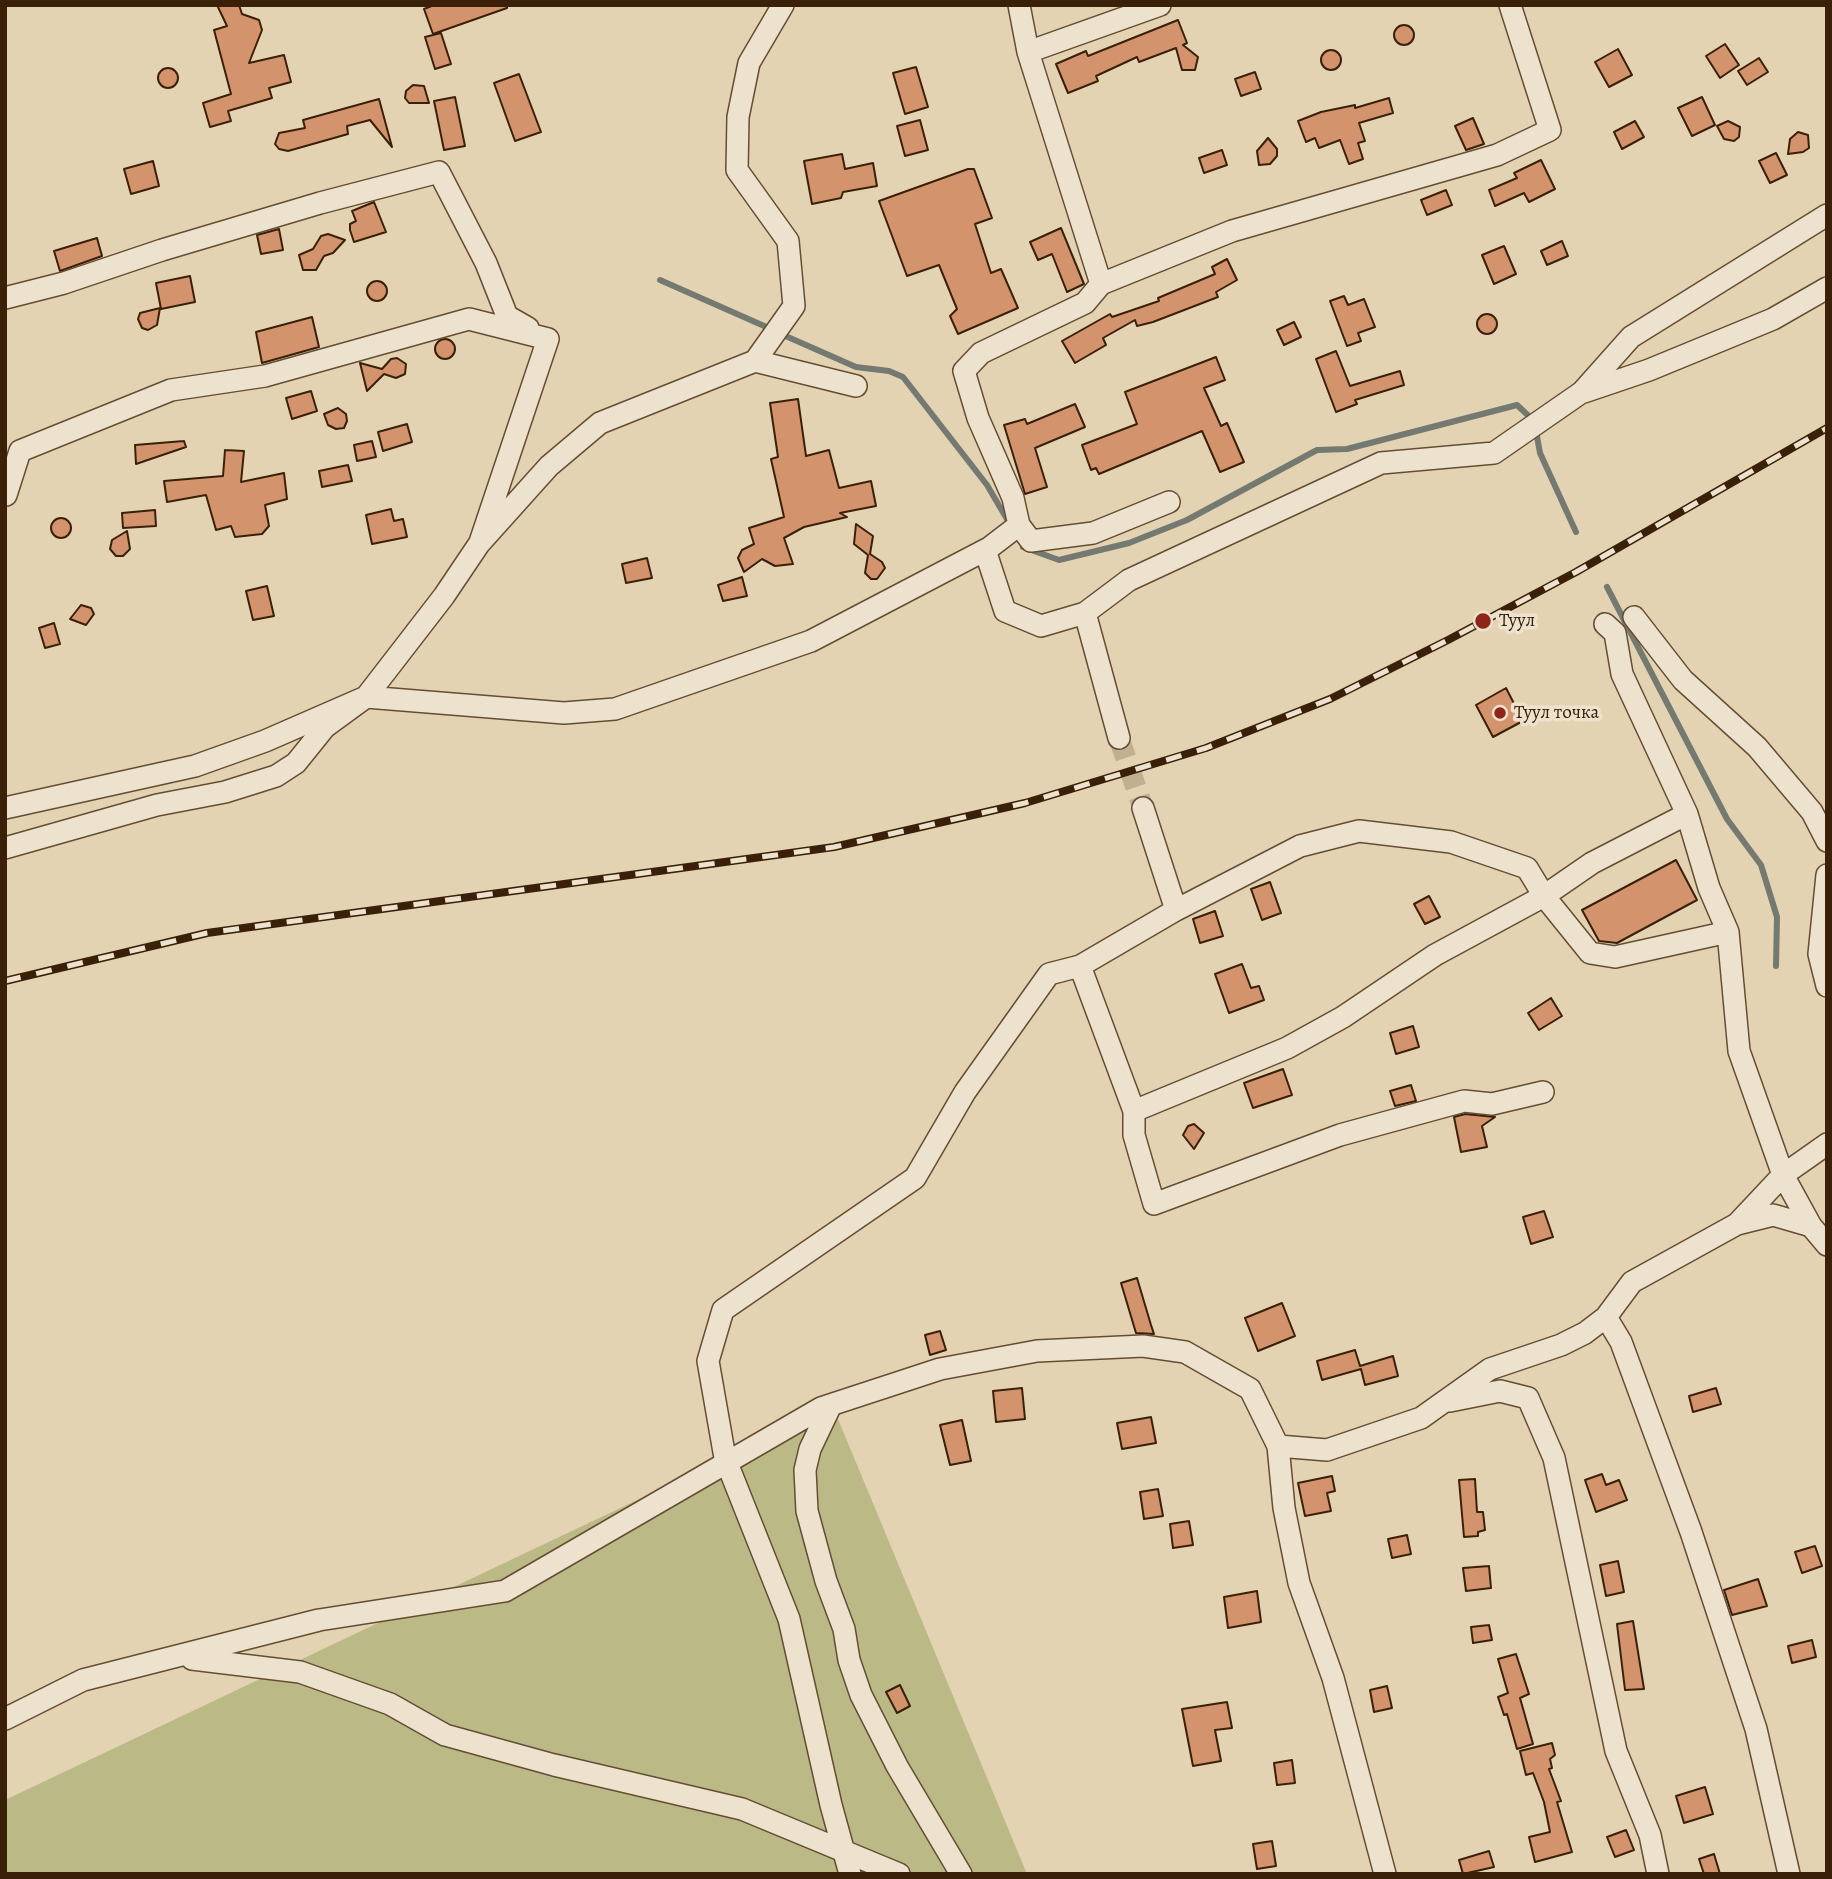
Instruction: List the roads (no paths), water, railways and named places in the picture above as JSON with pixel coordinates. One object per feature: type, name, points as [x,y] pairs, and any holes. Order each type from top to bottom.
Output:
[{"type":"street","points":[[5,849],[157,805],[225,792],[276,776],[296,763],[325,727],[366,697],[444,596],[479,544],[548,466],[600,423],[755,361],[794,306],[788,241],[737,170],[738,117],[749,63],[783,5]]},
{"type":"street","points":[[1019,5],[1028,52],[1101,284]]},
{"type":"street","points":[[1028,52],[1160,5]]},
{"type":"street","points":[[1014,529],[1013,498],[978,418],[964,371],[981,353],[1085,303],[1101,284],[1232,231],[1497,155],[1550,130],[1510,5]]},
{"type":"street","points":[[5,298],[64,283],[162,250],[320,203],[439,172],[486,263],[508,316],[548,339]]},
{"type":"street","points":[[985,550],[1005,611],[1041,626],[1085,612],[1129,580],[1381,463],[1494,453],[1582,392],[1631,337],[1827,215]]},
{"type":"street","points":[[1582,392],[1649,370],[1773,319],[1827,288]]},
{"type":"street","points":[[6,495],[13,448],[171,390],[265,376],[469,319],[548,339]]},
{"type":"street","points":[[479,544],[548,339]]},
{"type":"street","points":[[755,361],[856,386]]},
{"type":"street","points":[[1014,529],[1031,541],[1093,533],[1169,502]]},
{"type":"street","points":[[5,808],[195,766],[265,741],[366,697],[564,713],[615,709],[811,641],[985,550],[1014,529]]},
{"type":"street","points":[[1085,612],[1119,738]]},
{"type":"street","points":[[1634,617],[1683,680],[1757,747],[1805,803],[1827,841]]},
{"type":"street","points":[[1605,624],[1615,633],[1622,674],[1687,814],[1709,888],[1728,932],[1739,1051],[1783,1175],[1811,1226],[1827,1245]]},
{"type":"street","points":[[157,805],[195,766]]},
{"type":"street","points":[[1143,808],[1175,910]]},
{"type":"street","points":[[1134,1111],[1287,1048],[1343,1017],[1435,955],[1544,896],[1592,863],[1687,814]]},
{"type":"street","points":[[850,1874],[789,1619],[727,1463],[708,1361],[723,1310],[915,1178],[965,1092],[1049,974],[1080,966],[1175,910],[1300,846],[1359,831],[1451,842],[1527,868],[1544,896],[1590,953],[1615,957],[1728,932]]},
{"type":"street","points":[[1827,875],[1819,954],[1827,986]]},
{"type":"street","points":[[1080,966],[1134,1111],[1134,1135],[1154,1204],[1340,1135],[1464,1101],[1492,1104],[1544,1092]]},
{"type":"street","points":[[1737,1224],[1783,1175],[1827,1144]]},
{"type":"street","points":[[1278,1446],[1327,1450],[1420,1418],[1490,1369],[1561,1345],[1606,1317],[1632,1282],[1737,1224],[1773,1215],[1811,1226]]},
{"type":"street","points":[[1606,1317],[1626,1354],[1691,1532],[1756,1729],[1789,1874]]},
{"type":"street","points":[[5,1719],[83,1680],[168,1658],[319,1620],[505,1591],[831,1405],[952,1367],[1037,1351],[1143,1346],[1185,1352],[1250,1389],[1278,1446],[1284,1508],[1299,1583],[1333,1678],[1385,1874]]},
{"type":"street","points":[[1444,1402],[1500,1391],[1528,1398],[1554,1458],[1616,1751],[1650,1835],[1658,1874]]},
{"type":"street","points":[[831,1405],[810,1450],[805,1470],[807,1510],[825,1581],[844,1629],[849,1660],[861,1695],[897,1766],[961,1874]]},
{"type":"street","points":[[168,1658],[248,1664],[300,1672],[390,1704],[445,1735],[540,1761],[742,1808],[899,1874]]},
{"type":"waterway","points":[[660,280],[771,329]]},
{"type":"waterway","points":[[781,334],[856,367],[889,371],[903,377],[987,485],[1011,526]]},
{"type":"waterway","points":[[1023,547],[1059,560],[1129,543],[1187,520],[1317,450],[1347,449],[1517,405],[1533,420]]},
{"type":"waterway","points":[[1536,431],[1540,453],[1576,532]]},
{"type":"waterway","points":[[1607,587],[1727,819],[1761,865],[1777,917],[1776,966]]},
{"type":"tunnel","points":[[1119,738],[1143,808]]},
{"type":"railway","points":[[5,981],[207,933],[834,847],[1025,803],[1206,748],[1330,699],[1576,572],[1827,428]]},
{"type":"place","name":"Туул","points":[[1483,621]]},
{"type":"place","name":"Туул точка","points":[[1500,713]]}]
